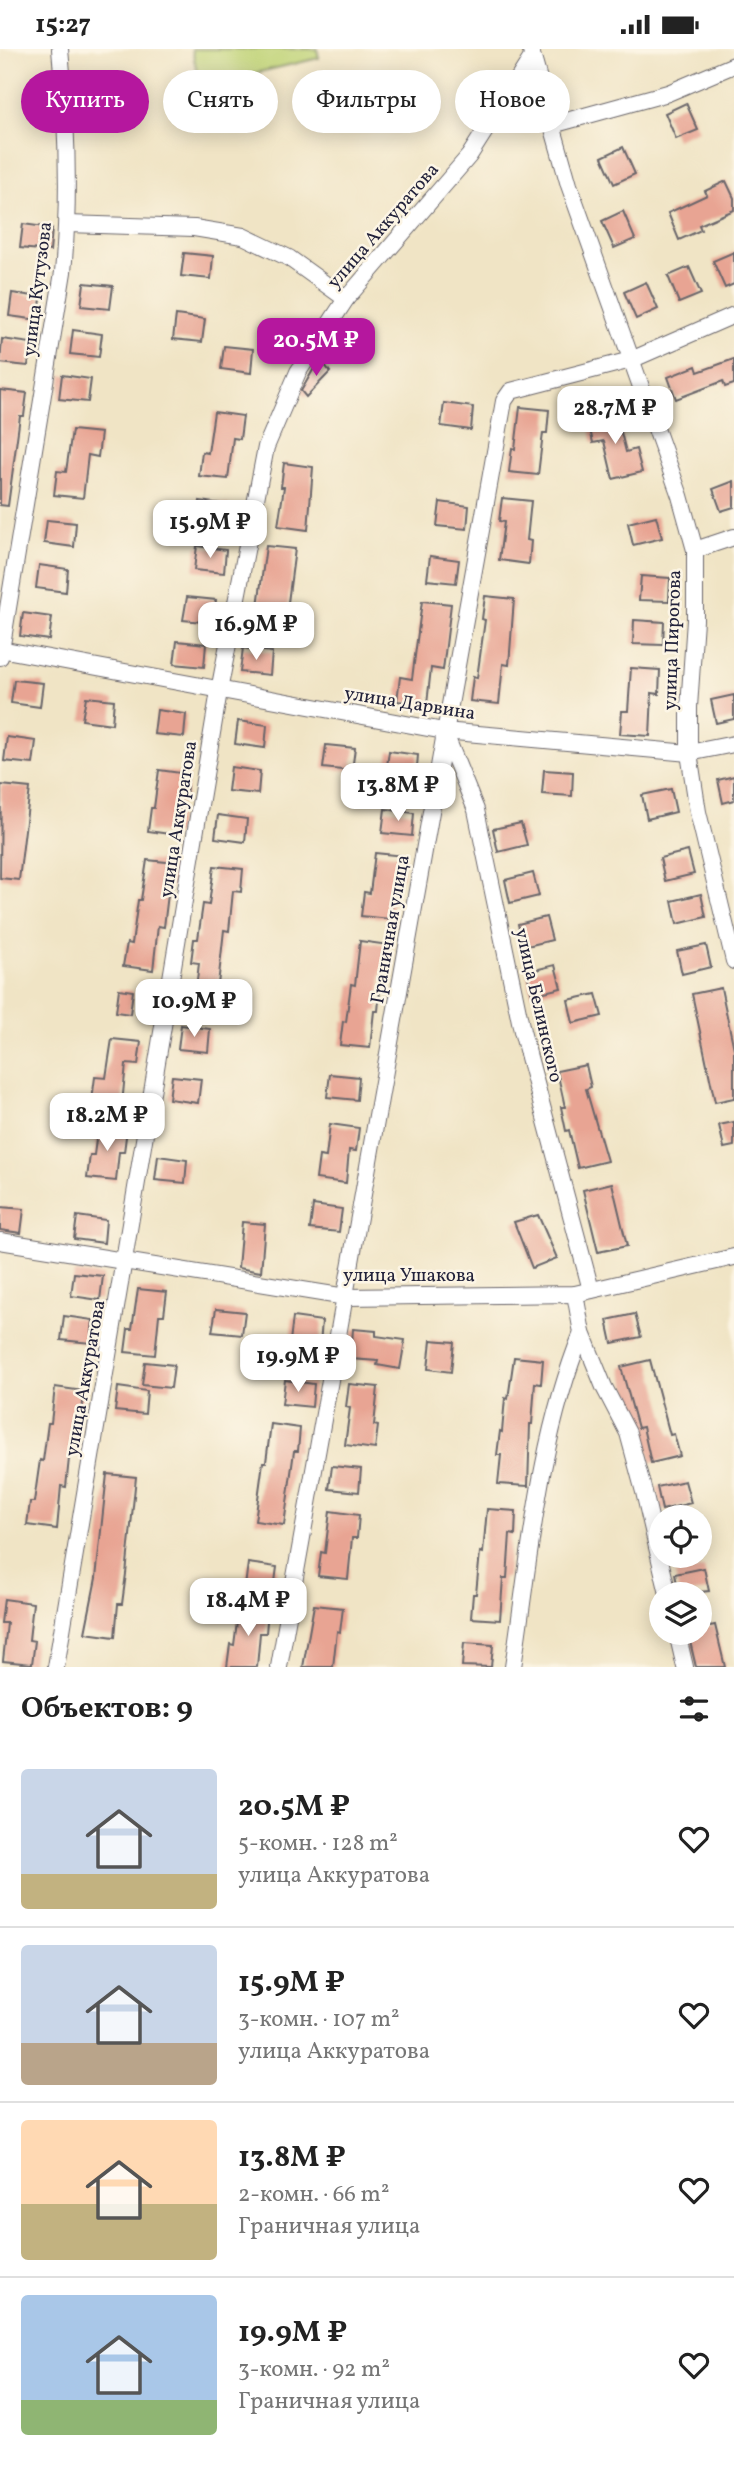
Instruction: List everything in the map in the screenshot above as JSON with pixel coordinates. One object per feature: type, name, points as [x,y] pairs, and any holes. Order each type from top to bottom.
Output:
[{"type":"street","name":"улица Кутузова","points":[[0,652],[63,272],[67,224],[65,104],[60,49]]},
{"type":"street","name":"улица Пирогова","points":[[532,53],[537,70]]},
{"type":"street","name":"улица Аккуратова","points":[[56,1667],[219,691],[266,447],[298,372],[346,299],[469,156],[532,53]]},
{"type":"street","points":[[570,120],[668,93],[734,65]]},
{"type":"street","name":"улица Пирогова","points":[[554,133],[585,234],[680,496],[695,550],[689,753],[698,812],[734,961]]},
{"type":"street","points":[[67,224],[194,228],[243,236],[289,258],[346,299]]},
{"type":"street","name":"Граничная улица","points":[[279,1667],[444,731],[507,395],[511,391],[631,360],[734,315]]},
{"type":"street","points":[[695,550],[734,537]]},
{"type":"street","name":"улица Дарвина","points":[[0,652],[444,731],[689,753],[734,744]]},
{"type":"street","name":"улица Белинского","points":[[444,731],[476,810],[522,1031],[583,1292],[582,1332],[604,1387],[628,1433],[665,1582]]},
{"type":"street","name":"улица Ушакова","points":[[0,1241],[346,1297],[583,1292],[734,1257]]},
{"type":"street","points":[[513,1667],[546,1446],[566,1370],[582,1332]]},
{"type":"street","points":[[680,1645],[685,1667]]},
{"type":"green space","points":[[192,49],[317,49],[319,58],[268,70],[197,70]]},
{"type":"building","points":[[686,103],[698,130],[676,139],[665,113]]},
{"type":"building","points":[[623,147],[635,174],[614,184],[602,157]]},
{"type":"building","points":[[726,181],[734,198],[734,210],[699,225],[701,230],[679,240],[668,213],[707,195],[705,191]]},
{"type":"building","points":[[623,211],[635,239],[614,248],[602,221]]},
{"type":"building","points":[[23,224],[52,228],[50,251],[20,248]]},
{"type":"building","points":[[734,252],[734,284],[725,288],[713,261]]},
{"type":"building","points":[[184,253],[213,256],[211,279],[181,276]]},
{"type":"building","points":[[689,267],[701,294],[679,303],[668,276]]},
{"type":"building","points":[[646,282],[658,309],[636,319],[624,292]]},
{"type":"building","points":[[84,283],[113,286],[110,309],[81,306]]},
{"type":"building","points":[[12,293],[41,297],[39,320],[9,316]]},
{"type":"building","points":[[176,315],[205,319],[202,342],[173,339]]},
{"type":"building","points":[[73,330],[102,334],[99,357],[70,354]]},
{"type":"building","points":[[2,339],[31,343],[28,366],[0,363]]},
{"type":"building","points":[[224,346],[253,349],[251,373],[221,369]]},
{"type":"building","points":[[320,358],[330,372],[306,397],[301,391]]},
{"type":"building","points":[[734,359],[734,384],[725,387],[723,381],[676,399],[668,377],[696,366],[698,372]]},
{"type":"building","points":[[62,375],[91,379],[88,402],[59,399]]},
{"type":"building","points":[[0,390],[27,393],[24,416],[20,416],[8,506],[0,505]]},
{"type":"building","points":[[444,403],[473,407],[471,430],[441,426]]},
{"type":"building","points":[[520,407],[549,410],[538,475],[509,472]]},
{"type":"building","points":[[214,412],[243,416],[240,439],[233,438],[228,479],[199,476],[202,452],[208,453]]},
{"type":"building","points":[[616,413],[626,452],[636,449],[642,472],[613,479],[604,441],[593,443],[588,420]]},
{"type":"building","points":[[72,430],[101,433],[98,457],[88,455],[83,498],[54,495],[57,471],[66,472]]},
{"type":"building","points":[[284,463],[313,467],[308,530],[278,526],[284,487],[281,487]]},
{"type":"building","points":[[734,481],[734,507],[721,511],[713,489]]},
{"type":"building","points":[[502,498],[531,501],[527,540],[531,541],[529,564],[499,560],[504,522],[499,521]]},
{"type":"building","points":[[200,501],[229,505],[226,528],[197,524]]},
{"type":"building","points":[[440,502],[469,506],[467,529],[437,526]]},
{"type":"building","points":[[656,516],[662,538],[633,545],[628,523]]},
{"type":"building","points":[[47,520],[76,523],[74,547],[44,543]]},
{"type":"building","points":[[197,546],[226,550],[224,573],[194,570]]},
{"type":"building","points":[[266,546],[295,549],[287,610],[258,606]]},
{"type":"building","points":[[430,556],[459,560],[456,583],[427,580]]},
{"type":"building","points":[[39,565],[68,569],[66,592],[36,588]]},
{"type":"building","points":[[641,576],[670,578],[669,601],[639,600]]},
{"type":"building","points":[[485,596],[514,599],[509,665],[503,664],[499,704],[470,701],[473,677],[477,678],[485,620],[482,619]]},
{"type":"building","points":[[187,597],[216,600],[213,623],[183,620]]},
{"type":"building","points":[[422,601],[451,604],[443,670],[431,668],[427,704],[397,701],[400,677],[412,679]]},
{"type":"building","points":[[23,613],[52,617],[49,640],[20,636]]},
{"type":"building","points":[[634,620],[664,622],[663,645],[633,644]]},
{"type":"building","points":[[177,641],[206,644],[204,667],[174,664]]},
{"type":"building","points":[[243,648],[272,652],[270,675],[240,672]]},
{"type":"building","points":[[631,668],[660,670],[659,694],[652,693],[650,736],[620,734],[622,711],[628,711]]},
{"type":"building","points":[[14,680],[43,683],[40,707],[11,703]]},
{"type":"building","points":[[734,695],[734,719],[716,723],[711,700]]},
{"type":"building","points":[[86,697],[114,700],[112,724],[82,720]]},
{"type":"building","points":[[157,710],[186,714],[184,737],[154,734]]},
{"type":"building","points":[[238,721],[267,725],[265,748],[235,744]]},
{"type":"building","points":[[7,737],[36,741],[33,764],[4,761]]},
{"type":"building","points":[[326,745],[355,748],[352,771],[323,768]]},
{"type":"building","points":[[389,751],[418,755],[416,778],[386,774]]},
{"type":"building","points":[[231,767],[260,771],[258,794],[228,791]]},
{"type":"building","points":[[159,770],[188,774],[186,797],[181,796],[177,835],[148,831]]},
{"type":"building","points":[[544,770],[573,772],[572,796],[542,794]]},
{"type":"building","points":[[734,776],[734,800],[723,803],[718,780]]},
{"type":"building","points":[[1,785],[30,788],[19,880],[0,878]]},
{"type":"building","points":[[671,789],[676,812],[647,819],[642,795]]},
{"type":"building","points":[[385,809],[414,813],[412,836],[382,833]]},
{"type":"building","points":[[218,815],[247,819],[245,842],[215,838]]},
{"type":"building","points":[[521,823],[527,845],[498,852],[493,829]]},
{"type":"building","points":[[688,851],[694,874],[665,881],[660,858]]},
{"type":"building","points":[[375,853],[404,856],[402,879],[395,879],[390,919],[361,916],[364,892],[370,893]]},
{"type":"building","points":[[147,860],[176,863],[173,887],[169,886],[164,927],[158,926],[153,970],[123,966],[127,943],[132,944]]},
{"type":"building","points":[[214,866],[243,869],[241,892],[233,891],[229,931],[224,930],[218,985],[226,986],[223,1009],[194,1006],[199,963],[191,962],[194,939],[198,939],[203,904],[209,905]]},
{"type":"building","points":[[533,873],[539,896],[510,903],[505,880]]},
{"type":"building","points":[[701,894],[706,917],[677,924],[672,901]]},
{"type":"building","points":[[546,917],[552,940],[523,947],[518,924]]},
{"type":"building","points":[[360,941],[389,945],[387,968],[382,968],[378,1011],[374,1011],[370,1048],[340,1045],[351,984],[355,985]]},
{"type":"building","points":[[706,945],[711,967],[682,974],[677,951]]},
{"type":"building","points":[[555,965],[561,988],[532,995],[527,972]]},
{"type":"building","points":[[721,988],[734,1049],[734,1098],[715,1102],[692,994]]},
{"type":"building","points":[[119,989],[133,991],[130,1014],[116,1012]]},
{"type":"building","points":[[596,994],[602,1016],[573,1023],[568,1000]]},
{"type":"building","points":[[181,1025],[210,1029],[208,1052],[178,1049]]},
{"type":"building","points":[[112,1039],[141,1042],[138,1065],[126,1064],[122,1104],[92,1100],[95,1077],[106,1078]]},
{"type":"building","points":[[586,1065],[591,1087],[586,1089],[607,1161],[578,1168],[569,1130],[566,1131],[561,1107],[565,1107],[557,1071]]},
{"type":"building","points":[[330,1074],[359,1077],[357,1100],[327,1097]]},
{"type":"building","points":[[172,1076],[201,1079],[198,1103],[169,1099]]},
{"type":"building","points":[[734,1122],[734,1146],[724,1148],[719,1125]]},
{"type":"building","points":[[330,1124],[359,1128],[356,1151],[349,1150],[346,1183],[316,1179],[319,1156],[326,1157]]},
{"type":"building","points":[[98,1125],[127,1129],[124,1152],[119,1152],[116,1181],[87,1178],[90,1155],[94,1155]]},
{"type":"building","points":[[158,1156],[187,1160],[185,1183],[155,1180]]},
{"type":"building","points":[[612,1183],[627,1246],[598,1252],[583,1190]]},
{"type":"building","points":[[313,1205],[342,1209],[339,1232],[310,1229]]},
{"type":"building","points":[[0,1207],[24,1209],[21,1233],[0,1230]]},
{"type":"building","points":[[538,1215],[557,1258],[532,1268],[514,1222]]},
{"type":"building","points":[[77,1216],[106,1220],[104,1243],[74,1239]]},
{"type":"building","points":[[242,1222],[265,1224],[261,1272],[238,1268]]},
{"type":"building","points":[[74,1273],[103,1276],[100,1300],[71,1296]]},
{"type":"building","points":[[138,1289],[167,1292],[164,1315],[159,1315],[155,1355],[125,1352],[128,1329],[132,1329]]},
{"type":"building","points":[[216,1309],[245,1312],[242,1335],[212,1332]]},
{"type":"building","points":[[635,1314],[641,1337],[612,1343],[607,1320]]},
{"type":"building","points":[[64,1316],[93,1320],[91,1343],[61,1340]]},
{"type":"building","points":[[293,1317],[322,1321],[320,1344],[290,1341]]},
{"type":"building","points":[[353,1329],[376,1331],[376,1336],[405,1340],[400,1369],[377,1365],[378,1361],[351,1359]]},
{"type":"building","points":[[431,1340],[454,1342],[451,1372],[428,1369]]},
{"type":"building","points":[[514,1357],[543,1360],[541,1384],[535,1383],[530,1424],[528,1486],[498,1484],[500,1431],[502,1432],[505,1398],[508,1399]]},
{"type":"building","points":[[650,1360],[670,1435],[674,1434],[680,1456],[651,1463],[643,1427],[638,1428],[621,1367]]},
{"type":"building","points":[[145,1362],[174,1365],[171,1388],[142,1385]]},
{"type":"building","points":[[285,1380],[314,1384],[312,1407],[282,1404]]},
{"type":"building","points":[[349,1384],[378,1387],[374,1425],[378,1426],[375,1449],[345,1445],[350,1408],[346,1407]]},
{"type":"building","points":[[55,1387],[84,1391],[74,1449],[70,1449],[66,1487],[61,1486],[57,1529],[27,1525],[30,1502],[34,1502],[40,1460],[43,1461],[48,1423],[51,1423]]},
{"type":"building","points":[[118,1387],[147,1391],[145,1414],[115,1411]]},
{"type":"building","points":[[271,1424],[300,1428],[298,1451],[294,1451],[284,1525],[255,1521]]},
{"type":"building","points":[[332,1466],[361,1469],[359,1492],[329,1489]]},
{"type":"building","points":[[107,1474],[136,1477],[126,1574],[122,1604],[118,1604],[115,1637],[85,1633],[96,1578]]},
{"type":"building","points":[[685,1481],[691,1503],[661,1505],[657,1487]]},
{"type":"building","points":[[487,1509],[516,1511],[515,1535],[510,1534],[507,1578],[503,1578],[500,1620],[471,1618],[480,1552],[483,1553]]},
{"type":"building","points":[[330,1511],[359,1515],[357,1538],[352,1538],[348,1579],[318,1576],[321,1552],[325,1553]]},
{"type":"building","points":[[248,1563],[277,1567],[274,1590],[245,1587]]},
{"type":"building","points":[[704,1568],[707,1582],[677,1582],[675,1574]]},
{"type":"building","points":[[4,1599],[33,1603],[29,1640],[35,1641],[32,1664],[3,1661],[7,1623],[1,1623]]},
{"type":"building","points":[[314,1605],[343,1608],[333,1667],[303,1667]]},
{"type":"building","points":[[239,1607],[268,1610],[266,1633],[260,1633],[257,1667],[227,1667],[230,1644],[234,1645]]},
{"type":"building","points":[[715,1625],[725,1667],[696,1667],[691,1645],[712,1645],[712,1626]]},
{"type":"building","points":[[464,1643],[493,1645],[491,1667],[462,1666]]}]
